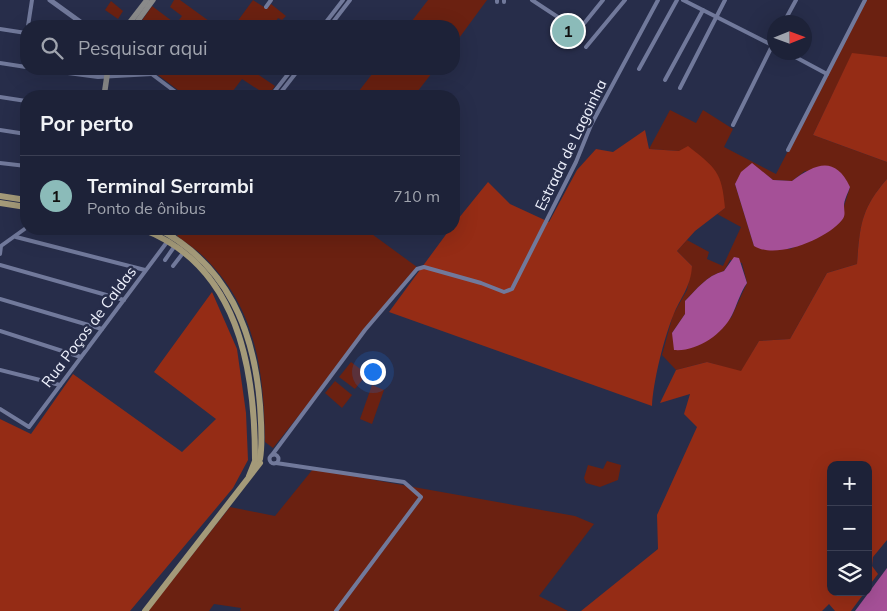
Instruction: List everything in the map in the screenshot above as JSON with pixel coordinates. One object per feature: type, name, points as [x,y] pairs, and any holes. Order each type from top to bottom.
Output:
[{"type":"main road","points":[[132,20],[140,9],[153,0]]},
{"type":"main road","points":[[138,20],[148,2]]},
{"type":"main road","points":[[140,9],[143,11],[140,17]]},
{"type":"main road","points":[[105,90],[106,76]]},
{"type":"main road","points":[[0,196],[20,199]]},
{"type":"main road","points":[[0,203],[20,206]]},
{"type":"main road","points":[[159,235],[170,239],[174,247],[199,263]]},
{"type":"main road","points":[[144,611],[245,484],[258,461],[255,420],[242,340],[220,293],[199,263],[166,235]]},
{"type":"street","points":[[29,20],[32,0]]},
{"type":"street","points":[[50,0],[78,20]]},
{"type":"street","points":[[266,7],[271,0]]},
{"type":"street","points":[[328,20],[343,0]]},
{"type":"street","points":[[335,20],[350,0]]},
{"type":"street","points":[[532,0],[570,28],[578,29],[603,0]]},
{"type":"street","points":[[586,48],[625,0]]},
{"type":"street","name":"Estrada de Lagoinha","points":[[271,456],[365,330],[418,268],[424,267],[507,292],[513,288],[576,162],[591,125],[658,0]]},
{"type":"street","points":[[639,69],[677,0]]},
{"type":"street","points":[[683,0],[767,41]]},
{"type":"street","points":[[680,88],[725,0]]},
{"type":"street","points":[[788,15],[796,0]]},
{"type":"street","points":[[788,150],[865,0]]},
{"type":"street","points":[[536,11],[540,6]]},
{"type":"street","points":[[664,80],[703,10]]},
{"type":"street","points":[[0,29],[20,32]]},
{"type":"street","points":[[733,125],[767,58]]},
{"type":"street","points":[[801,60],[827,74]]},
{"type":"street","points":[[0,63],[20,66]]},
{"type":"street","points":[[79,75],[129,75]]},
{"type":"street","points":[[153,75],[174,90]]},
{"type":"street","points":[[276,90],[287,75]]},
{"type":"street","points":[[282,90],[294,75]]},
{"type":"street","points":[[0,97],[20,100]]},
{"type":"street","points":[[0,130],[20,133]]},
{"type":"street","points":[[0,163],[20,165]]},
{"type":"street","points":[[0,254],[1,245],[20,233]]},
{"type":"street","name":"Rua Poços de Caldas","points":[[0,409],[29,427],[145,270],[173,235]]},
{"type":"street","points":[[16,237],[145,270]]},
{"type":"street","points":[[165,260],[174,247]]},
{"type":"street","points":[[173,266],[182,253]]},
{"type":"street","points":[[0,265],[124,300]]},
{"type":"street","points":[[0,299],[102,329]]},
{"type":"street","points":[[0,331],[81,357]]},
{"type":"street","points":[[0,370],[60,385]]},
{"type":"street","points":[[271,456],[274,464]]},
{"type":"street","points":[[258,461],[271,456],[278,458],[274,464]]},
{"type":"street","points":[[258,461],[404,482],[420,495],[420,501],[375,556],[336,611]]},
{"type":"shaded area","points":[[174,0],[180,0],[208,20],[179,20],[182,16],[170,7]]},
{"type":"shaded area","points":[[253,0],[267,9],[271,4],[286,16],[282,20],[278,18],[277,20],[238,20]]},
{"type":"shaded area","points":[[428,0],[487,0],[460,37],[460,20],[413,20]]},
{"type":"shaded area","points":[[867,0],[887,0],[887,57],[852,54],[813,135],[887,162],[887,179],[878,190],[863,218],[857,264],[827,273],[790,339],[759,341],[741,372],[707,362],[676,370],[662,355],[673,315],[687,290],[692,266],[677,251],[687,240],[709,252],[707,259],[723,266],[741,227],[717,214],[725,208],[679,151],[649,149],[670,110],[696,123],[703,110],[733,129],[724,147],[776,174]],"holes":[[[752,164],[773,180],[792,181],[805,171],[850,187],[844,206],[828,231],[790,249],[754,246],[735,184]],[[730,260],[742,263],[747,283],[731,318],[672,333],[685,314],[685,301],[707,280],[724,271]]]},
{"type":"shaded area","points":[[111,1],[123,11],[118,19],[105,10]]},
{"type":"shaded area","points":[[152,6],[171,20],[142,20]]},
{"type":"shaded area","points":[[852,53],[887,57],[887,162],[813,135]]},
{"type":"shaded area","points":[[158,75],[259,75],[275,86],[272,90],[259,90],[242,79],[234,90],[178,90]]},
{"type":"shaded area","points":[[371,75],[430,75],[419,90],[360,90]]},
{"type":"shaded area","points":[[645,130],[649,149],[679,151],[688,146],[716,172],[724,196],[725,208],[695,231],[677,251],[692,266],[691,273],[666,336],[657,373],[652,406],[389,312],[446,235],[460,235],[460,217],[488,182],[510,204],[549,222],[577,170],[596,149],[613,152]]},
{"type":"shaded area","points":[[752,163],[773,180],[792,181],[817,167],[831,167],[838,170],[850,187],[845,201],[843,218],[825,234],[801,245],[775,251],[763,250],[754,246],[735,184],[741,172]]},
{"type":"shaded area","points":[[887,179],[887,540],[873,557],[872,566],[872,461],[827,461],[827,596],[862,596],[851,611],[835,611],[829,604],[822,611],[581,611],[658,549],[657,515],[697,427],[684,414],[690,394],[660,403],[676,370],[707,362],[741,371],[759,341],[790,339],[827,273],[857,264],[863,218],[878,190]]},
{"type":"shaded area","points":[[373,235],[417,267],[273,448],[265,442],[263,392],[254,344],[247,322],[237,300],[224,280],[204,257],[177,236]]},
{"type":"shaded area","points":[[734,257],[739,258],[747,283],[728,322],[708,341],[691,348],[674,350],[672,333],[685,314],[685,301],[707,280],[724,271]]},
{"type":"shaded area","points":[[212,292],[237,349],[246,413],[248,460],[233,488],[130,611],[0,611],[0,419],[31,434],[73,374],[182,452],[216,419],[154,372]]},
{"type":"shaded area","points":[[351,362],[367,374],[355,389],[339,377]]},
{"type":"shaded area","points":[[335,381],[352,395],[342,408],[325,393]]},
{"type":"shaded area","points":[[372,385],[384,390],[372,424],[360,419]]},
{"type":"shaded area","points":[[607,461],[621,465],[618,480],[600,487],[586,483],[584,478],[588,465],[603,469]]},
{"type":"shaded area","points":[[313,469],[575,516],[594,524],[539,596],[568,611],[240,611],[241,608],[214,604],[209,611],[148,611],[230,507],[275,516]]},
{"type":"shaded area","points":[[872,566],[878,574],[872,582]]},
{"type":"shaded area","points":[[887,568],[887,611],[855,611],[866,596],[872,596],[872,588]]},
{"type":"place","name":"Terminal Serrambi","points":[[568,31]]}]
